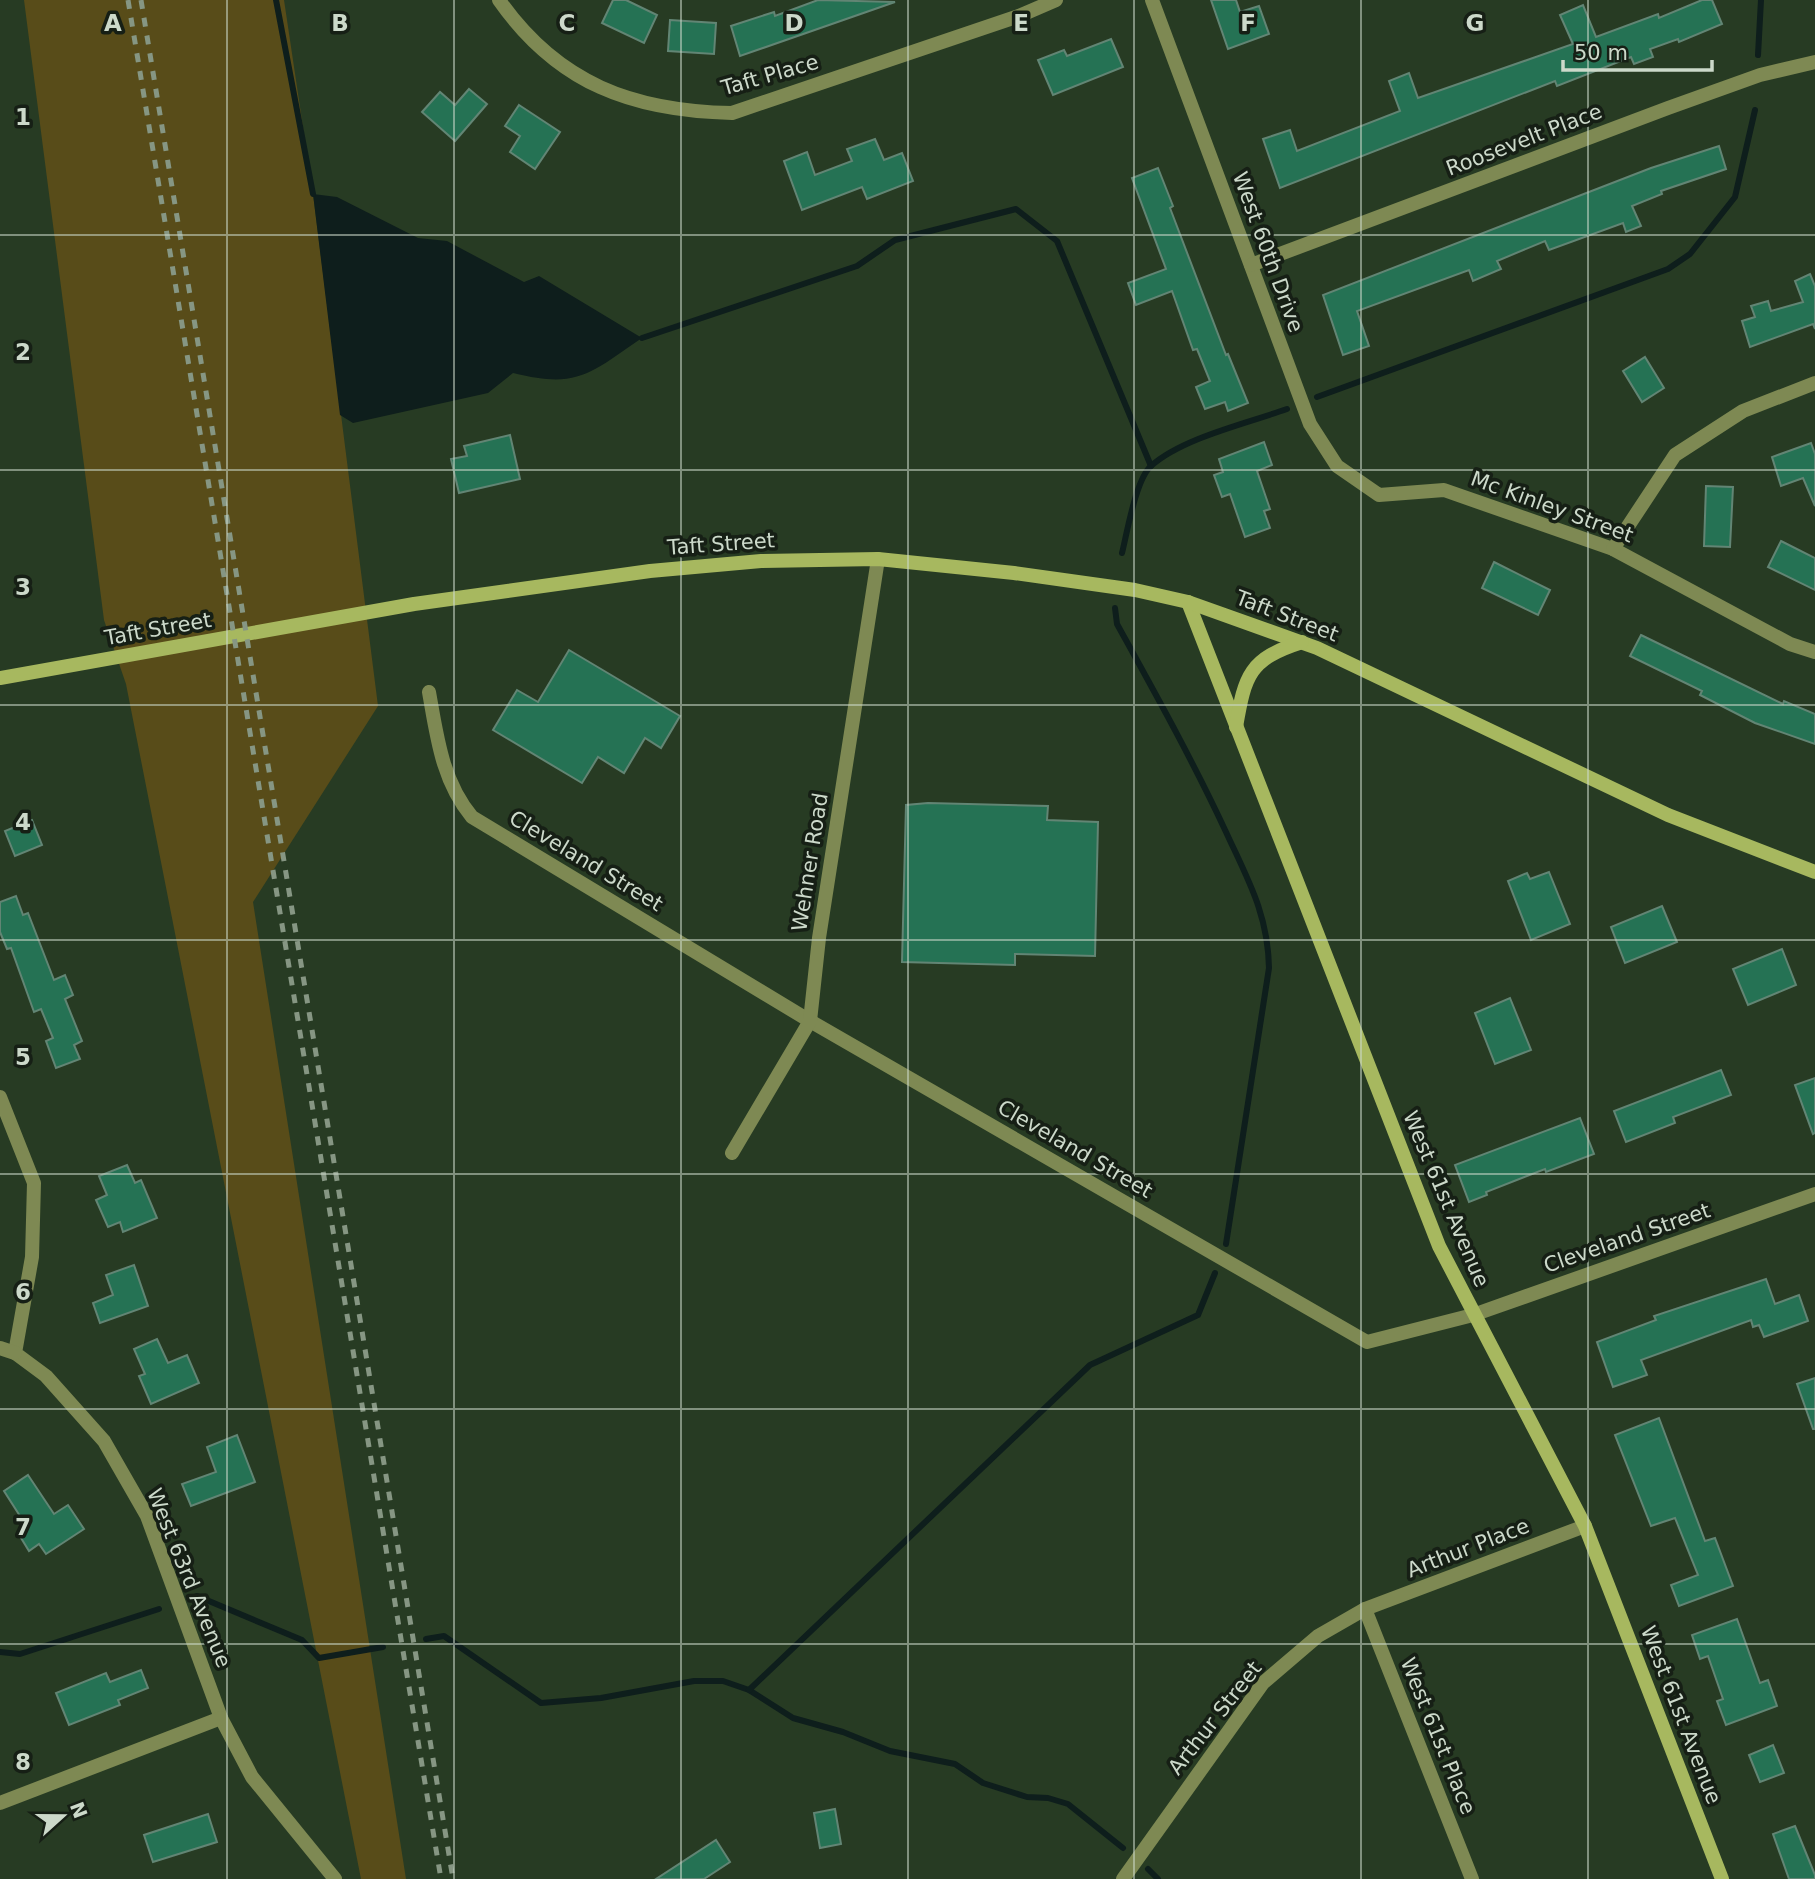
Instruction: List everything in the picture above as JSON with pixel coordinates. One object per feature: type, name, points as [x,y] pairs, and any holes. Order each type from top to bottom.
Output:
[{"type":"main road","name":"Taft Street","points":[[0,678],[414,604],[650,570],[761,561],[878,559],[1014,573],[1135,590],[1188,603],[1302,642],[1431,700],[1668,814],[1815,872]]},
{"type":"main road","name":"West 61st Avenue","points":[[1188,603],[1439,1246],[1473,1315],[1532,1419],[1585,1526],[1721,1879]]},
{"type":"main road","points":[[1236,729],[1242,690],[1253,670],[1270,652],[1302,642]]},
{"type":"street","name":"Taft Place","points":[[499,0],[510,17],[540,48],[604,91],[683,112],[733,113],[1019,16],[1056,0]]},
{"type":"street","name":"West 60th Drive","points":[[1152,0],[1310,424],[1337,466],[1379,495]]},
{"type":"street","name":"Roosevelt Place","points":[[1251,265],[1668,108],[1760,75],[1815,62]]},
{"type":"street","points":[[1613,549],[1675,455],[1743,411],[1815,383]]},
{"type":"street","name":"Mc Kinley Street","points":[[1379,495],[1444,490],[1613,549],[1790,644],[1815,652]]},
{"type":"street","name":"Wehner Road","points":[[732,1153],[810,1021],[819,938],[878,559]]},
{"type":"street","name":"Cleveland Street","points":[[429,692],[443,764],[458,800],[472,817],[810,1021],[1367,1342],[1473,1315],[1815,1194]]},
{"type":"street","points":[[0,1097],[34,1183],[33,1257],[15,1353]]},
{"type":"street","name":"West 63rd Avenue","points":[[0,1348],[15,1353],[46,1376],[104,1441],[147,1516],[221,1718],[251,1777],[335,1879]]},
{"type":"street","name":"Arthur Place","points":[[1365,1609],[1585,1526]]},
{"type":"street","name":"Arthur Street","points":[[1123,1879],[1263,1683],[1318,1636],[1365,1609]]},
{"type":"street","name":"West 61st Place","points":[[1365,1609],[1472,1879]]},
{"type":"street","points":[[0,1803],[221,1718]]},
{"type":"shaded area","points":[[24,0],[284,0],[313,194],[378,706],[253,902],[406,1879],[361,1879],[126,684],[104,620]]},
{"type":"shaded area","points":[[313,194],[337,197],[418,238],[447,241],[524,282],[539,276],[642,338],[609,361],[582,375],[553,379],[513,373],[488,393],[353,423],[340,415]]},
{"type":"building","points":[[613,0],[626,0],[657,15],[644,43],[602,23]]},
{"type":"building","points":[[818,0],[895,2],[740,56],[731,26],[774,12],[775,16]]},
{"type":"building","points":[[1211,0],[1236,0],[1240,12],[1259,6],[1269,34],[1228,49]]},
{"type":"building","points":[[1702,0],[1712,0],[1722,24],[1679,42],[1678,39],[1650,49],[1653,57],[1634,64],[1631,57],[1557,86],[1555,81],[1280,188],[1263,139],[1290,130],[1297,151],[1400,111],[1389,81],[1409,73],[1418,98],[1573,44],[1560,15],[1583,5],[1596,37],[1658,14],[1659,18]]},
{"type":"building","points":[[670,20],[716,23],[714,54],[668,51]]},
{"type":"building","points":[[1111,39],[1123,67],[1053,95],[1038,60],[1064,50],[1067,56]]},
{"type":"building","points":[[469,89],[487,104],[455,141],[422,112],[440,92],[455,105]]},
{"type":"building","points":[[519,105],[560,132],[535,169],[510,152],[520,136],[505,126]]},
{"type":"building","points":[[875,139],[884,160],[902,153],[913,181],[867,199],[862,187],[802,210],[784,161],[807,152],[815,175],[852,161],[847,149]]},
{"type":"building","points":[[1719,146],[1726,169],[1661,191],[1662,194],[1632,206],[1641,226],[1626,232],[1623,223],[1549,250],[1545,241],[1497,261],[1501,269],[1473,281],[1469,270],[1357,311],[1369,346],[1343,355],[1323,295],[1651,168]]},
{"type":"building","points":[[1158,168],[1173,206],[1170,208],[1226,355],[1228,354],[1248,403],[1228,411],[1225,402],[1205,409],[1196,387],[1210,381],[1197,349],[1193,350],[1172,291],[1136,305],[1128,283],[1166,269],[1132,178]]},
{"type":"building","points":[[1810,274],[1815,286],[1815,329],[1813,324],[1750,347],[1742,321],[1755,317],[1751,306],[1768,301],[1771,311],[1803,302],[1795,281]]},
{"type":"building","points":[[1645,357],[1664,388],[1642,402],[1623,371]]},
{"type":"building","points":[[510,435],[520,479],[459,493],[451,459],[467,456],[464,446]]},
{"type":"building","points":[[1264,442],[1272,465],[1257,471],[1270,509],[1264,511],[1270,528],[1245,537],[1230,494],[1222,497],[1214,475],[1223,472],[1219,459]]},
{"type":"building","points":[[1811,443],[1815,454],[1815,506],[1803,478],[1781,486],[1772,457]]},
{"type":"building","points":[[1706,486],[1733,487],[1730,547],[1704,546]]},
{"type":"building","points":[[1781,541],[1815,558],[1815,590],[1768,567]]},
{"type":"building","points":[[1494,562],[1550,590],[1538,615],[1482,588]]},
{"type":"building","points":[[1641,635],[1783,704],[1784,701],[1815,714],[1815,744],[1755,723],[1700,695],[1702,691],[1630,656]]},
{"type":"building","points":[[569,650],[680,716],[661,748],[645,738],[624,773],[598,757],[582,783],[493,730],[517,690],[538,702]]},
{"type":"building","points":[[928,803],[1048,806],[1047,820],[1098,822],[1095,956],[1015,954],[1015,965],[902,962],[906,805]]},
{"type":"building","points":[[32,820],[42,845],[15,856],[5,831]]},
{"type":"building","points":[[1549,872],[1570,924],[1531,940],[1508,881],[1527,873],[1530,879]]},
{"type":"building","points":[[16,896],[23,915],[28,913],[54,980],[65,975],[73,995],[65,999],[82,1041],[74,1045],[80,1059],[56,1068],[46,1041],[53,1038],[41,1009],[34,1012],[11,948],[7,949],[0,932],[0,902]]},
{"type":"building","points":[[1662,906],[1677,942],[1625,963],[1611,927]]},
{"type":"building","points":[[1782,949],[1796,985],[1748,1005],[1733,969]]},
{"type":"building","points":[[1510,998],[1531,1050],[1495,1064],[1475,1013]]},
{"type":"building","points":[[1721,1070],[1731,1095],[1673,1117],[1675,1123],[1626,1142],[1614,1111]]},
{"type":"building","points":[[1815,1078],[1815,1133],[1813,1134],[1795,1085]]},
{"type":"building","points":[[1580,1118],[1594,1154],[1546,1172],[1545,1169],[1486,1192],[1487,1195],[1469,1202],[1455,1165]]},
{"type":"building","points":[[127,1165],[135,1183],[141,1180],[157,1218],[123,1232],[120,1222],[108,1227],[96,1200],[107,1195],[99,1176]]},
{"type":"building","points":[[134,1265],[148,1306],[100,1323],[93,1303],[113,1295],[106,1275]]},
{"type":"building","points":[[1766,1279],[1775,1304],[1799,1295],[1808,1321],[1764,1337],[1759,1325],[1753,1327],[1751,1320],[1641,1360],[1647,1375],[1613,1387],[1597,1342],[1656,1320],[1654,1316]]},
{"type":"building","points":[[157,1339],[168,1363],[187,1355],[199,1383],[151,1404],[139,1376],[145,1374],[134,1349]]},
{"type":"building","points":[[1815,1378],[1815,1429],[1813,1429],[1797,1384]]},
{"type":"building","points":[[1659,1418],[1705,1541],[1715,1538],[1733,1586],[1679,1606],[1671,1585],[1698,1575],[1675,1518],[1651,1526],[1615,1435]]},
{"type":"building","points":[[237,1435],[255,1482],[191,1506],[182,1484],[216,1472],[207,1447]]},
{"type":"building","points":[[28,1475],[54,1514],[68,1505],[84,1529],[46,1554],[39,1544],[29,1551],[18,1533],[27,1527],[4,1491]]},
{"type":"building","points":[[1737,1619],[1760,1683],[1768,1680],[1777,1706],[1726,1725],[1717,1701],[1723,1699],[1708,1656],[1700,1659],[1692,1635]]},
{"type":"building","points":[[141,1670],[148,1688],[118,1700],[120,1705],[69,1725],[56,1693],[106,1673],[110,1682]]},
{"type":"building","points":[[1773,1745],[1784,1773],[1760,1782],[1749,1755]]},
{"type":"building","points":[[835,1809],[841,1844],[820,1848],[814,1813]]},
{"type":"building","points":[[208,1814],[217,1842],[153,1862],[144,1835]]},
{"type":"building","points":[[1795,1826],[1815,1879],[1789,1879],[1773,1834]]},
{"type":"building","points":[[716,1840],[730,1862],[704,1879],[656,1879]]},
{"type":"waterway","points":[[276,0],[313,194]]},
{"type":"waterway","points":[[1758,55],[1761,0]]},
{"type":"waterway","points":[[1317,397],[1668,269],[1690,254],[1735,197],[1755,110]]},
{"type":"waterway","points":[[642,338],[857,266],[895,240],[1016,209],[1057,241],[1151,466]]},
{"type":"waterway","points":[[1122,553],[1137,494],[1151,466],[1197,439],[1287,409]]},
{"type":"waterway","points":[[1115,608],[1117,624],[1187,753],[1242,866],[1265,931],[1269,968],[1226,1244]]},
{"type":"waterway","points":[[749,1690],[1090,1365],[1198,1315],[1215,1273]]},
{"type":"waterway","points":[[190,1599],[197,1596],[302,1640],[319,1658],[383,1647]]},
{"type":"waterway","points":[[0,1652],[20,1654],[159,1609]]},
{"type":"waterway","points":[[426,1639],[444,1636],[541,1703],[601,1698],[694,1681],[723,1681],[749,1690],[793,1718],[843,1732],[890,1751],[955,1764],[983,1783],[1027,1797],[1048,1798],[1068,1804],[1123,1848]]},
{"type":"waterway","points":[[1148,1869],[1158,1879]]},
{"type":"railway","points":[[128,0],[441,1879]]},
{"type":"railway","points":[[141,0],[453,1879]]}]
